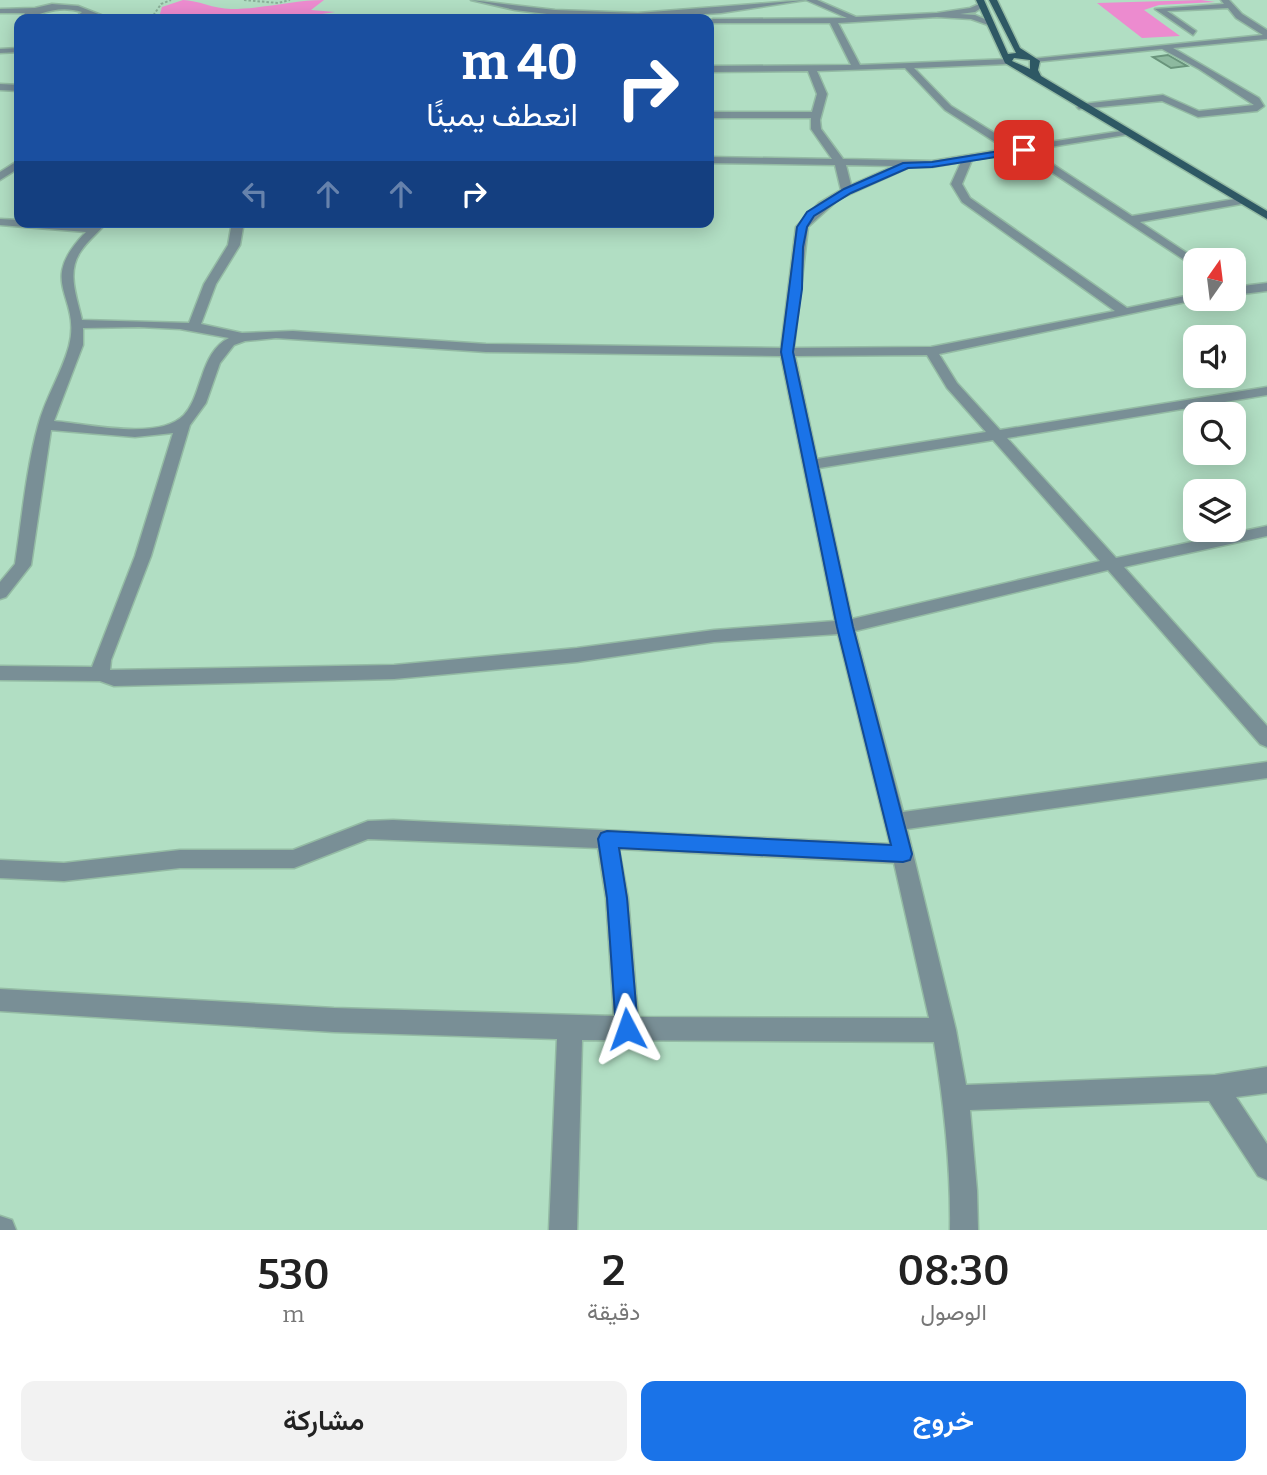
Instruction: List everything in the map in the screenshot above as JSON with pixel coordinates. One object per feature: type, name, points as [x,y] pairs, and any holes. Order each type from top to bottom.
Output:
[{"type":"main road","points":[[993,0],[1017,50],[1033,59],[1037,77]]},
{"type":"main road","points":[[981,2],[1009,60],[1082,107],[1267,216]]},
{"type":"main road","points":[[1009,60],[1015,55],[1033,59]]},
{"type":"street","points":[[638,14],[755,7],[802,0]]},
{"type":"street","points":[[810,0],[859,20]]},
{"type":"street","points":[[478,1],[554,14]]},
{"type":"street","points":[[714,21],[834,21],[937,15],[972,10],[981,2]]},
{"type":"street","points":[[1193,33],[1159,9],[1228,3],[1267,35]]},
{"type":"street","points":[[0,14],[74,7],[83,9],[82,14]]},
{"type":"street","points":[[28,14],[40,9]]},
{"type":"street","points":[[937,15],[972,17],[991,25]]},
{"type":"street","points":[[834,21],[857,68]]},
{"type":"street","points":[[1253,26],[1267,26]]},
{"type":"street","points":[[714,29],[728,30]]},
{"type":"street","points":[[1033,59],[1267,35]]},
{"type":"street","points":[[1082,107],[1164,98],[1192,112],[1211,115],[1259,106],[1256,100],[1162,46]]},
{"type":"street","points":[[714,69],[908,67],[1009,60]]},
{"type":"street","points":[[908,67],[948,108],[1020,150],[1183,255]]},
{"type":"street","points":[[812,69],[822,94],[816,115],[816,129],[840,163],[847,191]]},
{"type":"street","points":[[714,115],[816,115]]},
{"type":"street","points":[[714,160],[932,164],[1125,132]]},
{"type":"street","points":[[969,158],[955,180],[956,189],[966,200],[1124,312]]},
{"type":"street","points":[[906,165],[847,191],[811,214],[802,227],[787,352],[845,627],[903,854],[944,1030],[956,1098],[964,1191],[964,1230]]},
{"type":"street","points":[[1130,219],[1241,201]]},
{"type":"street","points":[[0,593],[23,565],[46,425],[76,345],[77,324],[67,279],[68,265],[76,249],[96,228]]},
{"type":"street","points":[[194,327],[211,284],[234,244],[237,228]]},
{"type":"street","points":[[1246,290],[1267,287]]},
{"type":"street","points":[[77,324],[194,327],[221,330],[242,337],[314,337],[398,344],[548,350],[932,351],[1183,300]]},
{"type":"street","points":[[101,674],[102,660],[144,556],[183,423],[197,405],[219,350],[242,337]]},
{"type":"street","points":[[932,351],[952,385],[1267,740]]},
{"type":"street","points":[[811,465],[1267,391]]},
{"type":"street","points":[[46,425],[138,432],[167,430],[183,423]]},
{"type":"street","points":[[0,673],[101,674],[114,679],[128,679],[394,672],[577,655],[714,636],[845,627],[1112,564],[1267,531]]},
{"type":"street","points":[[895,822],[1267,770]]},
{"type":"street","points":[[0,869],[64,872],[191,858],[295,859],[349,836],[380,829],[903,854]]},
{"type":"street","points":[[607,839],[617,898],[627,1029]]},
{"type":"street","points":[[0,1000],[334,1020],[570,1028],[944,1030]]},
{"type":"street","points":[[564,1230],[570,1028]]},
{"type":"street","points":[[956,1098],[1215,1088],[1267,1080]]},
{"type":"street","points":[[1215,1088],[1267,1167]]},
{"type":"path","points":[[154,14],[161,4],[171,0]]},
{"type":"path","points":[[244,0],[278,3],[288,0]]},
{"type":"path","points":[[260,0],[288,0]]},
{"type":"shaded area","points":[[183,0],[231,9],[324,0],[311,10],[335,12],[160,14],[162,7]]},
{"type":"shaded area","points":[[1201,0],[1215,2],[1159,5],[1144,10],[1180,36],[1142,38],[1097,3]]},
{"type":"building","points":[[1168,55],[1187,66],[1171,68],[1153,57]]},
{"type":"route","points":[[627,1029],[617,898],[607,839],[903,854],[845,627],[787,352],[796,289],[798,247],[802,227],[811,214],[847,191],[906,165],[932,164],[1024,150]]}]
